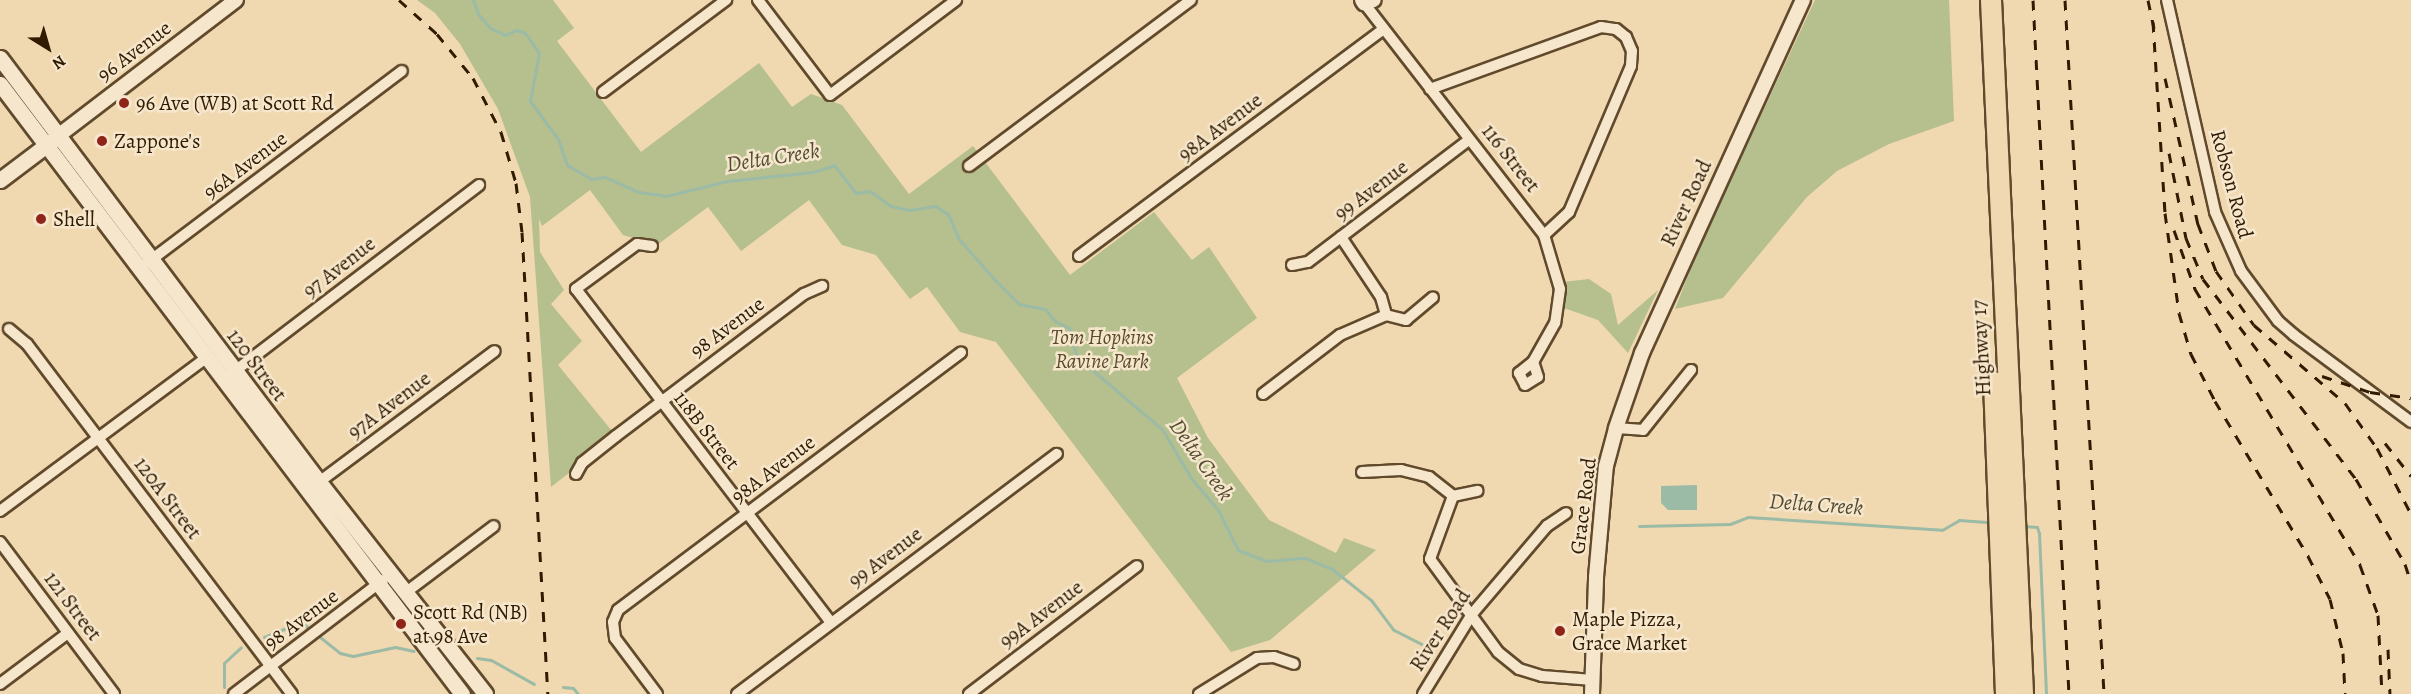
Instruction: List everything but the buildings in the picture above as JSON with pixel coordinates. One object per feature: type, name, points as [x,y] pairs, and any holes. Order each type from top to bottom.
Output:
[{"type":"highway","name":"Highway 17","points":[[1978,0],[2006,694]]},
{"type":"highway","name":"Highway 17","points":[[1991,0],[2023,694]]},
{"type":"main road","name":"120 Street","points":[[0,58],[51,141]]},
{"type":"main road","name":"120 Street","points":[[0,84],[51,141],[385,579],[462,694]]},
{"type":"main road","name":"96 Avenue","points":[[0,180],[51,141]]},
{"type":"main road","name":"120 Street","points":[[145,264],[206,358],[230,376]]},
{"type":"main road","name":"120 Street","points":[[385,579],[405,593],[485,694]]},
{"type":"street","name":"96 Avenue","points":[[51,141],[236,0]]},
{"type":"street","points":[[603,92],[726,0]]},
{"type":"street","points":[[758,0],[830,95],[956,0]]},
{"type":"street","points":[[969,166],[1191,0]]},
{"type":"street","name":"River Road","points":[[1616,428],[1650,334],[1803,0]]},
{"type":"street","name":"Robson Road","points":[[2167,0],[2215,212],[2230,252],[2278,321],[2411,422]]},
{"type":"street","name":"116 Street","points":[[1367,1],[1384,28],[1430,89],[1544,234],[1560,289],[1555,323],[1533,362]]},
{"type":"street","points":[[1430,89],[1601,27],[1617,29],[1626,37],[1632,51],[1632,66],[1569,212],[1544,234]]},
{"type":"street","name":"98A Avenue","points":[[1079,256],[1384,28]]},
{"type":"street","name":"96A Avenue","points":[[145,264],[402,70]]},
{"type":"street","name":"99 Avenue","points":[[1292,265],[1308,262],[1469,140]]},
{"type":"street","name":"97 Avenue","points":[[230,376],[479,185]]},
{"type":"street","points":[[1341,237],[1380,297],[1386,315]]},
{"type":"street","name":"118B Street","points":[[652,246],[637,244],[576,289],[831,622]]},
{"type":"street","name":"98 Avenue","points":[[576,474],[582,463],[661,402],[804,294],[822,286]]},
{"type":"street","points":[[1263,394],[1340,335],[1386,315],[1406,320],[1433,297]]},
{"type":"street","name":"120A Street","points":[[9,329],[27,344],[292,694]]},
{"type":"street","name":"97A Avenue","points":[[313,486],[495,351]]},
{"type":"street","name":"98A Avenue","points":[[657,694],[615,638],[613,621],[623,606],[961,352]]},
{"type":"street","points":[[0,511],[206,358]]},
{"type":"street","points":[[1616,428],[1643,430],[1691,370]]},
{"type":"street","name":"Grace Road","points":[[1592,694],[1604,488],[1616,428]]},
{"type":"street","name":"99 Avenue","points":[[737,694],[1056,454]]},
{"type":"street","points":[[1362,472],[1410,472],[1429,477],[1453,496]]},
{"type":"street","points":[[1453,496],[1477,491]]},
{"type":"street","points":[[1453,496],[1430,559],[1498,652],[1519,669],[1542,676],[1593,680]]},
{"type":"street","name":"River Road","points":[[1423,694],[1472,614],[1547,526],[1566,513]]},
{"type":"street","points":[[405,593],[494,526]]},
{"type":"street","name":"121 Street","points":[[0,542],[114,694]]},
{"type":"street","name":"99A Avenue","points":[[969,694],[1137,566]]},
{"type":"street","name":"98 Avenue","points":[[234,694],[385,579]]},
{"type":"street","points":[[0,684],[68,633]]},
{"type":"street","points":[[1199,694],[1231,670],[1257,658],[1274,657],[1294,664]]},
{"type":"green space","name":"Tom Hopkins Ravine Park","points":[[417,0],[553,0],[574,28],[557,41],[641,152],[759,63],[792,107],[811,94],[842,105],[909,194],[973,146],[1070,275],[1154,212],[1192,260],[1209,247],[1257,318],[1177,378],[1208,438],[1269,520],[1336,553],[1344,538],[1376,550],[1270,640],[1231,652],[996,342],[960,332],[927,287],[910,299],[876,255],[842,245],[809,200],[741,251],[708,207],[657,245],[623,235],[590,190],[542,226],[539,219],[540,252],[564,290],[551,304],[582,341],[558,365],[616,436],[551,487],[530,197],[498,109],[460,44],[435,13]]},
{"type":"green space","points":[[1815,0],[1949,0],[1954,121],[1889,144],[1837,171],[1807,197],[1723,298],[1675,309],[1698,250]]},
{"type":"green space","points":[[1589,279],[1611,294],[1618,325],[1658,290],[1628,353],[1598,320],[1564,308],[1563,282]]},
{"type":"shaded area","points":[[1697,485],[1697,510],[1668,510],[1661,503],[1661,486]]},
{"type":"waterway","name":"Delta Creek","points":[[473,0],[478,14],[490,28],[505,35],[516,30],[525,33],[539,53],[530,101],[558,139],[567,165],[591,179],[605,177],[639,192],[666,196],[727,181],[813,172],[834,165],[856,193],[870,191],[891,206],[909,210],[935,206],[948,214],[958,238],[995,280],[1019,304],[1045,309],[1055,321],[1069,328],[1077,357],[1162,429],[1191,478],[1218,510],[1238,550],[1267,561],[1305,558],[1332,569],[1371,600],[1394,630],[1422,644]]},
{"type":"waterway","name":"Delta Creek","points":[[1639,526],[1730,524],[1748,517],[1942,530],[1959,520],[1990,522]]},
{"type":"waterway","name":"Delta Creek","points":[[2024,526],[2037,527],[2039,533],[2046,694]]},
{"type":"waterway","points":[[264,637],[301,622],[340,653],[353,656],[395,647],[414,651]]},
{"type":"waterway","points":[[224,687],[224,663],[241,647]]},
{"type":"waterway","points":[[477,658],[491,660],[534,684]]},
{"type":"waterway","points":[[563,687],[573,688],[578,694]]},
{"type":"railway","points":[[399,0],[437,34],[473,78],[501,132],[516,183],[522,232],[548,694]]},
{"type":"railway","points":[[2033,0],[2069,694]]},
{"type":"railway","points":[[2065,0],[2104,694]]},
{"type":"railway","points":[[2148,0],[2154,28]]},
{"type":"railway","points":[[2153,22],[2165,213],[2179,313],[2191,354],[2215,401],[2308,556],[2330,599],[2343,653],[2345,694]]},
{"type":"railway","points":[[2165,78],[2198,224],[2216,271],[2254,325],[2345,403],[2377,448],[2411,514]]},
{"type":"railway","points":[[2169,153],[2186,238],[2203,279],[2356,479],[2405,564],[2411,583]]},
{"type":"railway","points":[[2174,230],[2195,289],[2360,565],[2378,615],[2382,694]]},
{"type":"railway","points":[[2322,376],[2370,392],[2411,398]]},
{"type":"railway","points":[[2385,443],[2411,476]]},
{"type":"railway","points":[[2388,649],[2390,694]]},
{"type":"place","name":"96 Ave (WB) at Scott Rd","points":[[124,103]]},
{"type":"place","name":"Zappone's","points":[[102,141]]},
{"type":"place","name":"Shell","points":[[41,219]]},
{"type":"place","name":"Scott Rd (NB) at 98 Ave","points":[[401,624]]},
{"type":"place","name":"Maple Pizza, Grace Market","points":[[1560,631]]}]
